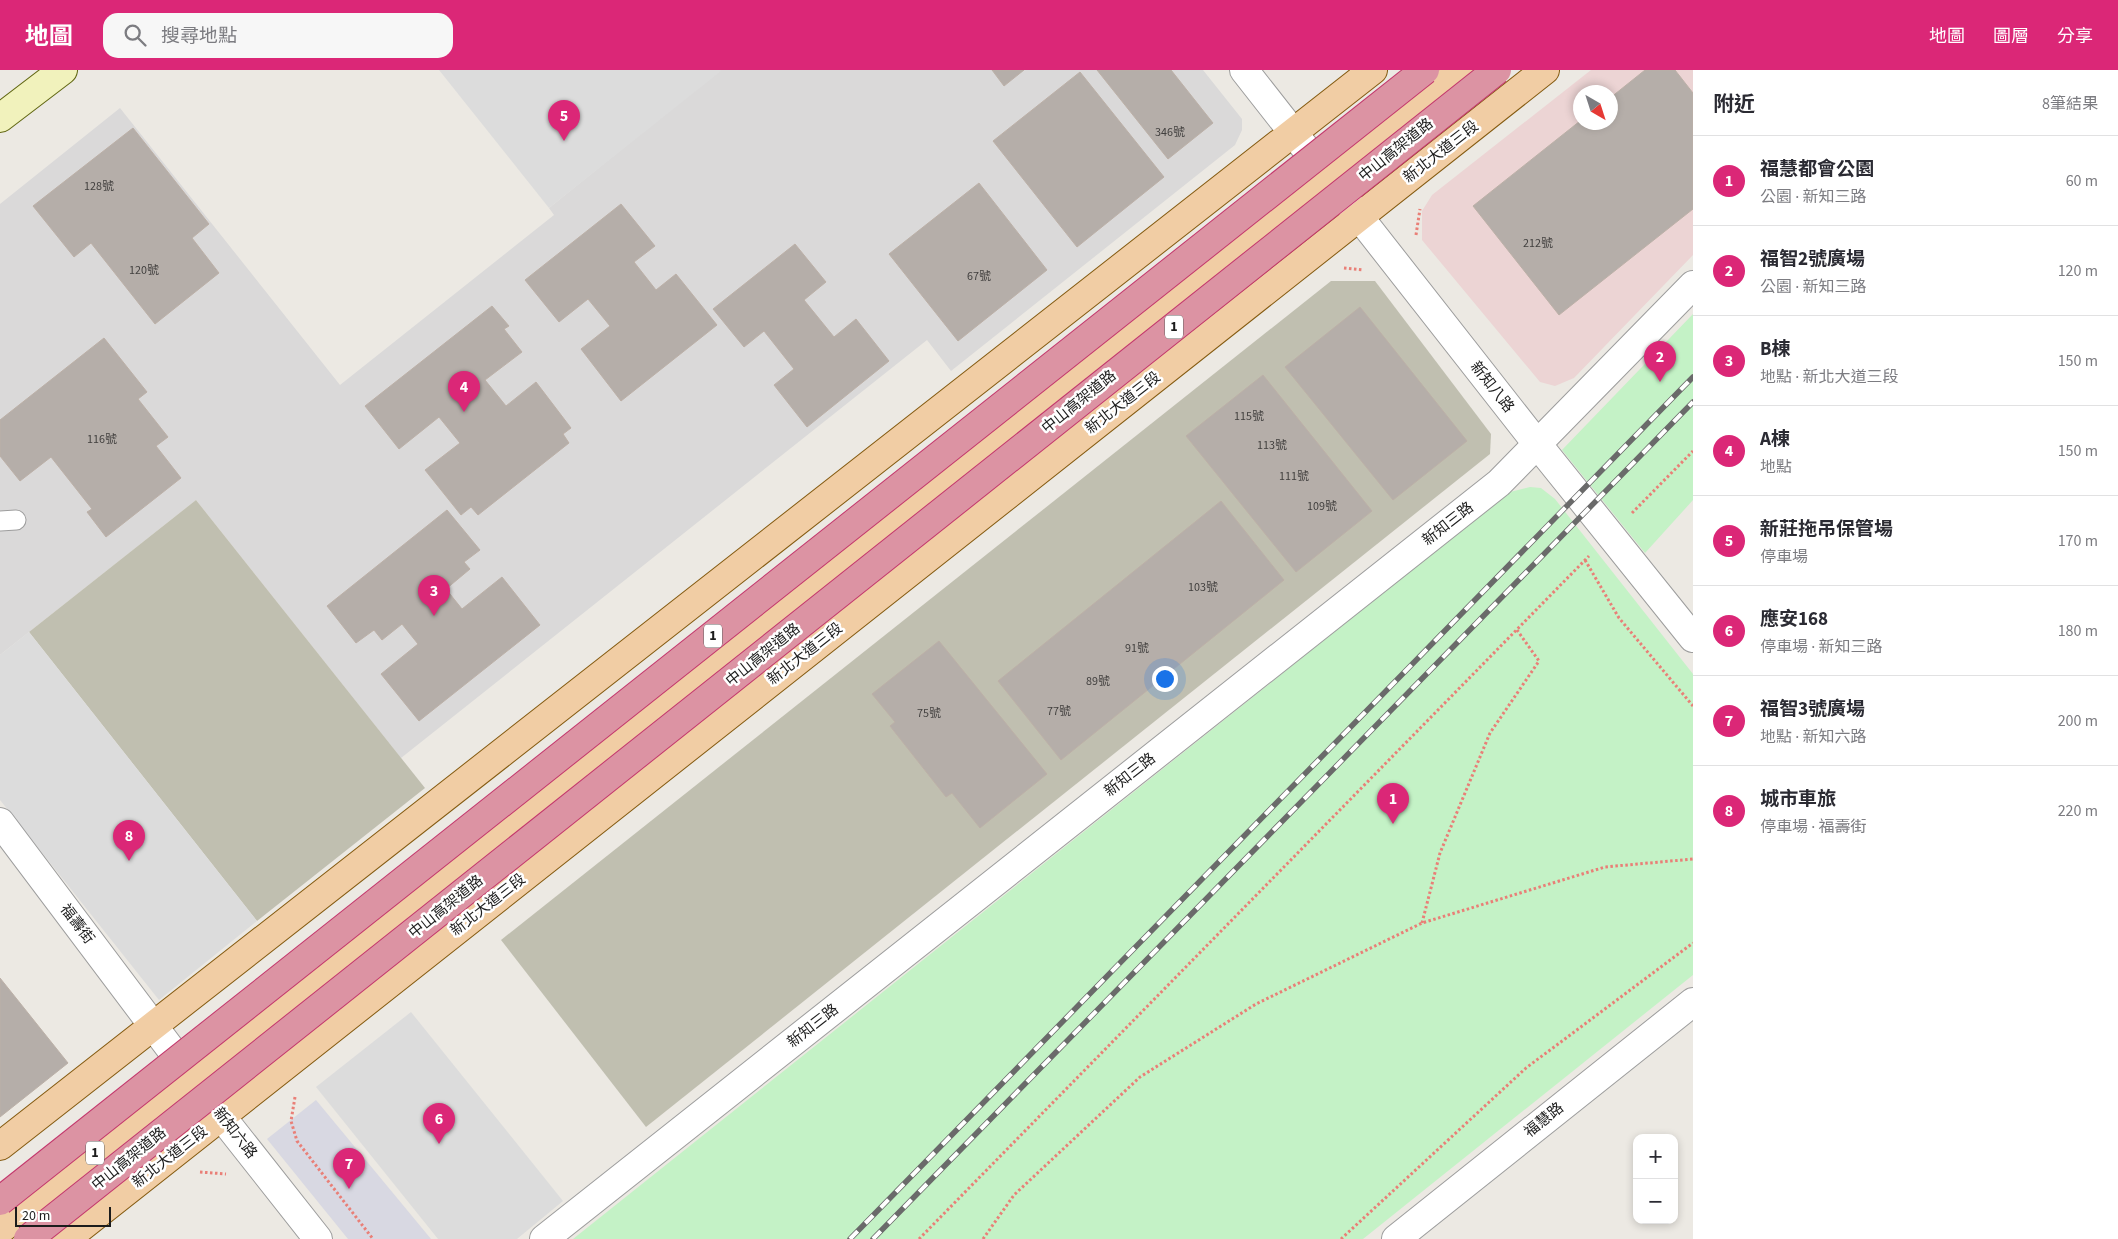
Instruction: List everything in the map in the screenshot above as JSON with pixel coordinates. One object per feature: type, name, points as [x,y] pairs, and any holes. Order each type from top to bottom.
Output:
[{"type":"highway","name":"1","points":[[0,1201],[1425,70]]},
{"type":"highway","name":"中山高架道路","points":[[28,1239],[1497,70]]},
{"type":"main road","points":[[0,1146],[1373,70]]},
{"type":"main road","name":"1","points":[[0,1230],[191,1075],[1328,178],[1462,70]]},
{"type":"main road","name":"新北大道三段","points":[[66,1239],[1546,70]]},
{"type":"street","points":[[0,118],[62,70]]},
{"type":"street","name":"新知八路","points":[[1244,70],[1538,445],[1693,638]]},
{"type":"street","name":"新知三路","points":[[544,1239],[1499,483],[1693,286]]},
{"type":"street","name":"福壽街","points":[[5,838],[154,1026]]},
{"type":"street","name":"福慧路","points":[[1396,1239],[1693,1002]]},
{"type":"street","name":"新知六路","points":[[154,1026],[221,1116],[318,1239]]},
{"type":"path","points":[[1337,268],[1371,271]]},
{"type":"path","points":[[919,1239],[1693,451]]},
{"type":"path","points":[[1584,560],[1619,618],[1693,706]]},
{"type":"path","points":[[1422,923],[1440,853],[1490,733],[1539,660],[1516,630]]},
{"type":"path","points":[[984,1239],[1014,1195],[1140,1077],[1256,1004],[1422,923],[1605,867],[1693,860]]},
{"type":"path","points":[[1341,1239],[1526,1068],[1693,943]]},
{"type":"path","points":[[296,1094],[291,1121],[297,1141],[373,1239]]},
{"type":"path","points":[[196,1172],[226,1173],[232,1177]]},
{"type":"shaded area","points":[[439,70],[720,70],[721,71],[549,208]]},
{"type":"shaded area","points":[[720,70],[1203,70],[1242,119],[1242,130],[1235,145],[951,371],[927,340],[401,758],[196,500],[0,655],[0,204],[120,108],[340,385],[554,215],[549,208]]},
{"type":"shaded area","points":[[1591,70],[1693,70],[1693,255],[1574,378],[1555,386],[1540,382],[1422,240],[1422,211],[1432,195]]},
{"type":"shaded area","points":[[1331,281],[1375,281],[1491,434],[1490,454],[646,1127],[501,940]]},
{"type":"shaded area","points":[[196,500],[425,788],[257,921],[29,632]]},
{"type":"shaded area","points":[[29,632],[257,921],[159,1000],[0,800],[0,655]]},
{"type":"shaded area","points":[[411,1012],[563,1201],[517,1239],[438,1239],[316,1087]]},
{"type":"shaded area","points":[[316,1100],[431,1239],[348,1239],[267,1139]]},
{"type":"green space","points":[[1693,314],[1693,500],[1645,553],[1562,450]]},
{"type":"green space","points":[[1530,487],[1541,488],[1555,499],[1693,674],[1693,975],[1363,1239],[573,1239],[1510,492]]},
{"type":"building","points":[[992,70],[1024,70],[1004,86]]},
{"type":"building","points":[[1097,70],[1171,70],[1213,123],[1168,159]]},
{"type":"building","points":[[1645,70],[1675,70],[1693,93],[1693,209],[1559,315],[1473,206],[1573,127],[1573,130],[1618,130],[1618,92]]},
{"type":"building","points":[[1080,72],[1164,177],[1077,247],[993,141]]},
{"type":"building","points":[[133,128],[209,224],[192,238],[219,273],[155,324],[91,243],[74,257],[33,206]]},
{"type":"building","points":[[979,183],[1047,270],[958,341],[889,254]]},
{"type":"building","points":[[621,204],[655,246],[634,262],[656,290],[676,274],[717,325],[621,401],[581,349],[610,326],[588,299],[559,322],[525,280]]},
{"type":"building","points":[[795,244],[826,282],[804,300],[834,337],[856,319],[889,361],[807,427],[774,385],[794,369],[764,331],[744,347],[713,309]]},
{"type":"building","points":[[492,306],[509,326],[504,329],[522,352],[485,380],[506,406],[536,382],[571,428],[563,434],[569,443],[478,515],[471,507],[461,515],[425,470],[460,443],[439,417],[399,449],[365,406]]},
{"type":"building","points":[[1360,307],[1467,441],[1393,500],[1285,367]]},
{"type":"building","points":[[104,338],[147,392],[138,399],[168,437],[156,446],[181,478],[106,537],[87,512],[92,509],[51,457],[20,481],[0,456],[0,420]]},
{"type":"building","points":[[1263,375],[1372,511],[1296,572],[1186,436]]},
{"type":"building","points":[[1221,501],[1284,580],[1061,760],[998,681]]},
{"type":"building","points":[[447,510],[480,550],[464,562],[470,569],[446,589],[462,609],[502,577],[540,625],[419,721],[381,674],[418,644],[402,624],[382,640],[374,630],[356,643],[327,606]]},
{"type":"building","points":[[939,641],[1047,774],[980,828],[952,793],[946,797],[890,726],[895,722],[872,694]]},
{"type":"building","points":[[0,978],[68,1063],[0,1117]]},
{"type":"railway","points":[[850,1239],[1693,377]]},
{"type":"railway","points":[[873,1239],[1693,402]]},
{"type":"place","name":"新莊拖吊保管場","points":[[564,141]]},
{"type":"place","name":"福智2號廣場","points":[[1660,382]]},
{"type":"place","name":"A棟","points":[[464,412]]},
{"type":"place","name":"B棟","points":[[434,616]]},
{"type":"place","name":"福慧都會公園","points":[[1393,824]]},
{"type":"place","name":"城市車旅","points":[[129,861]]},
{"type":"place","name":"應安168","points":[[439,1144]]},
{"type":"place","name":"福智3號廣場","points":[[349,1189]]}]
